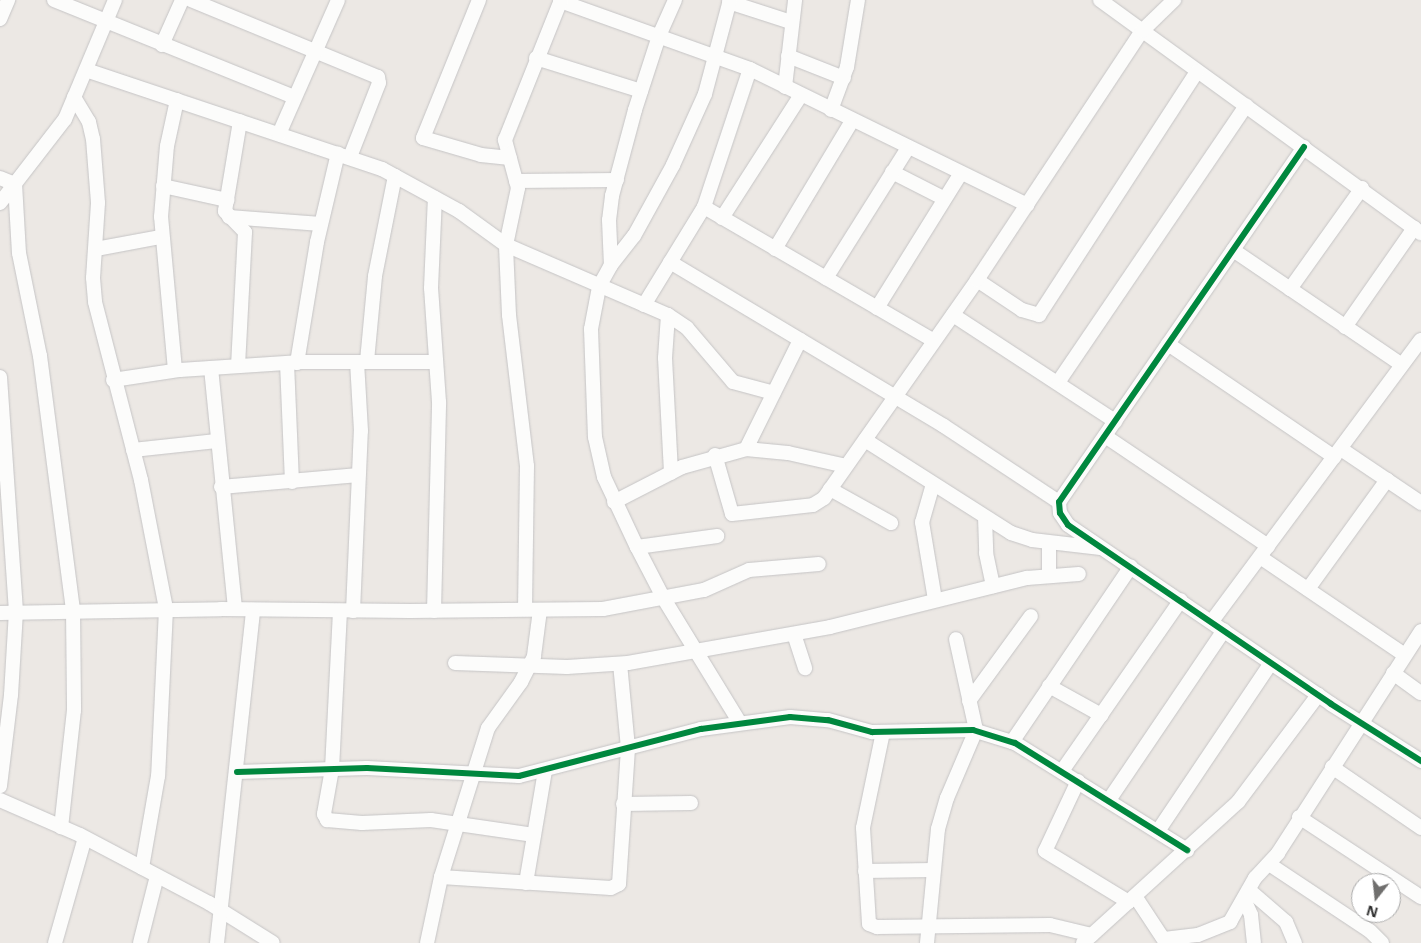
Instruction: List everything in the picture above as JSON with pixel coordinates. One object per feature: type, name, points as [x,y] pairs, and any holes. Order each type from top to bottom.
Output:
[{"type":"street","points":[[0,19],[8,0]]},
{"type":"street","points":[[54,0],[105,23],[294,97]]},
{"type":"street","points":[[0,203],[65,119],[115,0]]},
{"type":"street","points":[[162,45],[182,0]]},
{"type":"street","points":[[190,0],[379,79],[344,155],[320,224],[292,363],[292,482]]},
{"type":"street","points":[[279,134],[313,52],[338,0]]},
{"type":"street","points":[[479,0],[423,138],[481,155],[510,158]]},
{"type":"street","points":[[525,609],[527,466],[509,315],[506,245],[516,181],[505,140],[507,128],[560,0],[750,69],[852,121],[1027,205]]},
{"type":"street","points":[[611,265],[609,220],[617,180],[641,91],[659,36],[675,0]]},
{"type":"street","points":[[785,87],[795,0]]},
{"type":"street","points":[[831,110],[844,78],[858,0]]},
{"type":"street","points":[[1100,0],[1197,72],[1362,188],[1417,230],[1345,327]]},
{"type":"street","points":[[715,455],[732,514],[813,505],[830,489],[977,280],[1142,31],[1174,0]]},
{"type":"street","points":[[740,723],[664,599],[614,502],[595,437],[591,329],[599,288],[611,265],[634,236],[673,165],[705,94],[729,1],[791,22]]},
{"type":"street","points":[[788,56],[844,78]]},
{"type":"street","points":[[536,58],[641,91]]},
{"type":"street","points":[[644,305],[704,207],[750,69]]},
{"type":"street","points":[[86,70],[344,155],[395,176],[477,223],[506,245],[599,288],[668,315],[687,328],[733,382],[774,392]]},
{"type":"street","points":[[977,280],[1022,310],[1039,314],[1197,72]]},
{"type":"street","points":[[722,218],[800,95]]},
{"type":"street","points":[[74,97],[89,122],[93,139],[98,203],[95,302],[113,380],[133,450],[166,609],[158,776],[142,868]]},
{"type":"street","points":[[175,370],[161,237],[167,146],[177,100]]},
{"type":"street","points":[[1059,382],[1246,106]]},
{"type":"street","points":[[238,366],[245,232],[228,216],[227,200],[240,121]]},
{"type":"street","points":[[775,249],[852,121]]},
{"type":"street","points":[[1304,147],[1059,502],[1062,519],[1318,695],[1421,760]]},
{"type":"street","points":[[826,278],[908,148]]},
{"type":"street","points":[[892,172],[945,199]]},
{"type":"street","points":[[877,308],[961,173]]},
{"type":"street","points":[[395,176],[376,268],[362,361],[361,431],[347,611],[332,769],[324,814],[332,822],[431,820],[534,836]]},
{"type":"street","points":[[0,178],[15,184]]},
{"type":"street","points":[[516,181],[617,180]]},
{"type":"street","points":[[15,184],[19,253],[40,356],[73,610],[74,710],[61,827]]},
{"type":"street","points":[[163,186],[227,200]]},
{"type":"street","points":[[1290,289],[1362,188]]},
{"type":"street","points":[[434,611],[439,402],[431,288],[435,198]]},
{"type":"street","points":[[704,207],[934,341]]},
{"type":"street","points":[[228,216],[320,224]]},
{"type":"street","points":[[96,249],[161,237]]},
{"type":"street","points":[[1233,250],[1402,365]]},
{"type":"street","points":[[670,262],[894,397],[1059,502]]},
{"type":"street","points":[[668,315],[665,358],[670,473]]},
{"type":"street","points":[[953,315],[1059,382],[1115,421]]},
{"type":"street","points":[[746,449],[800,340]]},
{"type":"street","points":[[1212,621],[1421,340]]},
{"type":"street","points":[[1168,344],[1338,453],[1387,480],[1421,504]]},
{"type":"street","points":[[113,380],[175,370],[238,366],[362,361],[436,362]]},
{"type":"street","points":[[211,368],[221,487],[235,609]]},
{"type":"street","points":[[0,377],[16,611],[12,695],[0,786]]},
{"type":"street","points":[[1105,436],[1264,551],[1308,589],[1405,655]]},
{"type":"street","points":[[865,440],[1012,533],[1049,543],[1105,549]]},
{"type":"street","points":[[133,450],[217,441]]},
{"type":"street","points":[[614,502],[670,473],[715,455],[746,449],[788,453],[846,466]]},
{"type":"street","points":[[221,487],[358,475]]},
{"type":"street","points":[[1308,589],[1387,480]]},
{"type":"street","points":[[933,484],[922,522],[935,600]]},
{"type":"street","points":[[830,489],[891,523]]},
{"type":"street","points":[[985,517],[986,553],[993,586]]},
{"type":"street","points":[[637,548],[717,536]]},
{"type":"street","points":[[1049,543],[1050,574]]},
{"type":"street","points":[[0,612],[166,609],[347,611],[603,609],[664,599],[714,588],[750,570],[819,564]]},
{"type":"street","points":[[1012,742],[1131,566]]},
{"type":"street","points":[[455,663],[529,666],[620,664],[695,649],[794,634],[1050,574],[1079,574]]},
{"type":"street","points":[[1062,771],[1181,600]]},
{"type":"street","points":[[218,943],[253,610]]},
{"type":"street","points":[[427,943],[441,877],[492,718],[521,682],[529,666],[538,643],[540,610]]},
{"type":"street","points":[[969,701],[1031,616]]},
{"type":"street","points":[[1109,800],[1224,630]]},
{"type":"street","points":[[1078,781],[1045,851],[1132,899],[1165,941],[1198,935],[1220,928],[1230,922],[1255,878],[1270,864],[1421,631]]},
{"type":"street","points":[[794,634],[806,668]]},
{"type":"street","points":[[927,943],[938,829],[947,798],[976,730],[956,639]]},
{"type":"street","points":[[1158,830],[1271,663]]},
{"type":"street","points":[[441,877],[616,887],[620,879],[622,804],[628,748],[620,664]]},
{"type":"street","points":[[1393,674],[1421,692]]},
{"type":"street","points":[[1049,686],[1101,715]]},
{"type":"street","points":[[883,732],[864,812],[865,870],[870,924],[877,927],[1050,925],[1087,939],[1187,850],[1256,781],[1318,695]]},
{"type":"street","points":[[237,772],[332,769],[518,776],[545,771],[628,748],[740,723],[790,717],[828,720],[883,732],[976,730],[1012,742],[1158,830],[1187,850]]},
{"type":"street","points":[[1332,767],[1421,828]]},
{"type":"street","points":[[526,882],[545,771]]},
{"type":"street","points":[[0,800],[85,838],[222,911],[273,943]]},
{"type":"street","points":[[622,804],[691,803]]},
{"type":"street","points":[[1299,817],[1421,897]]},
{"type":"street","points":[[55,943],[85,838]]},
{"type":"street","points":[[1270,864],[1370,930],[1382,943]]},
{"type":"street","points":[[865,870],[933,870]]},
{"type":"street","points":[[140,943],[157,876]]},
{"type":"street","points":[[1246,894],[1251,915],[1254,943]]},
{"type":"street","points":[[1246,894],[1286,922],[1295,943]]},
{"type":"cycle path","points":[[1304,147],[1059,502],[1060,513],[1068,525],[1331,704],[1421,761]]},
{"type":"cycle path","points":[[237,772],[367,768],[519,776],[701,729],[790,717],[828,720],[872,732],[973,730],[1015,743],[1187,850]]}]
